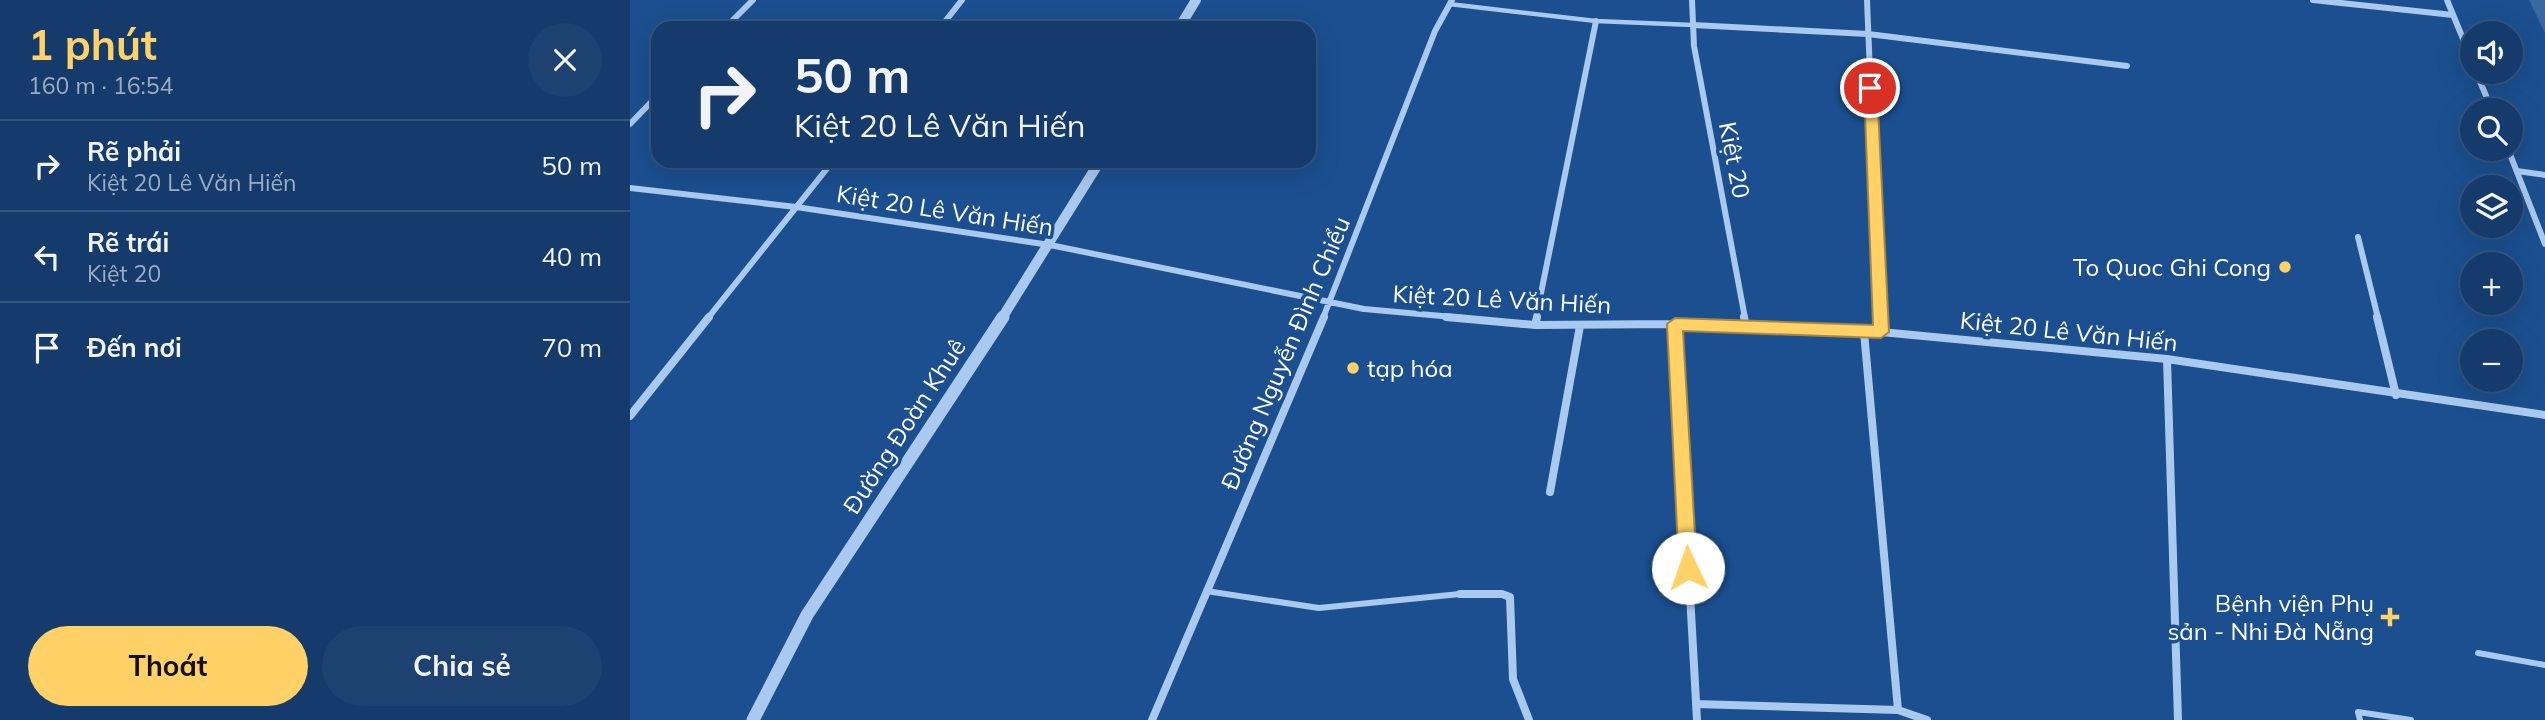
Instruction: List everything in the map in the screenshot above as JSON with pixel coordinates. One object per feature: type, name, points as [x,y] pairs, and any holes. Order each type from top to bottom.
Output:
[{"type":"street","points":[[732,21],[753,0]]},
{"type":"street","points":[[946,21],[962,0]]},
{"type":"street","points":[[1184,21],[1196,0]]},
{"type":"street","name":"Kiệt 20","points":[[1692,0],[1694,46],[1746,326]]},
{"type":"street","points":[[1867,0],[1881,332]]},
{"type":"street","points":[[2313,0],[2453,15]]},
{"type":"street","points":[[2447,0],[2460,32]]},
{"type":"street","name":"Đường Nguyễn Đình Chiểu","points":[[1153,720],[1330,303],[1435,31],[1450,2]]},
{"type":"street","points":[[1535,325],[1596,21]]},
{"type":"street","points":[[1693,24],[1868,34],[2127,66]]},
{"type":"street","points":[[630,124],[651,102]]},
{"type":"street","points":[[2512,161],[2545,244]]},
{"type":"street","points":[[630,416],[827,168]]},
{"type":"street","name":"Đường Đoàn Khuê","points":[[753,720],[807,615],[1050,245],[1096,168]]},
{"type":"street","points":[[2516,171],[2545,175]]},
{"type":"street","name":"Kiệt 20 Lê Văn Hiến","points":[[630,188],[796,207],[1050,245],[1330,303],[1441,318],[1535,325],[1675,324],[1881,332],[2167,359],[2545,415]]},
{"type":"street","points":[[2358,237],[2396,395]]},
{"type":"street","points":[[1675,324],[1697,720]]},
{"type":"street","points":[[1550,492],[1580,326]]},
{"type":"street","points":[[1864,332],[1898,710]]},
{"type":"street","points":[[2167,359],[2178,720]]},
{"type":"street","points":[[1460,594],[1502,594],[1510,597],[1513,678],[1529,720]]},
{"type":"street","points":[[1696,704],[1898,710],[1927,720]]},
{"type":"lane","points":[[1450,2],[1596,21],[1693,24]]},
{"type":"lane","points":[[1206,591],[1319,608],[1460,594]]},
{"type":"lane","points":[[2478,653],[2545,665]]},
{"type":"lane","points":[[2360,720],[2358,712],[2411,720]]},
{"type":"place","name":"To Quoc Ghi Cong","points":[[2285,267]]},
{"type":"place","name":"tạp hóa","points":[[1353,368]]},
{"type":"place","name":"Bệnh viện Phụ sản - Nhi Đà Nẵng","points":[[2390,617]]},
{"type":"route","points":[[1688,568],[1675,324],[1881,332],[1870,88]]}]
